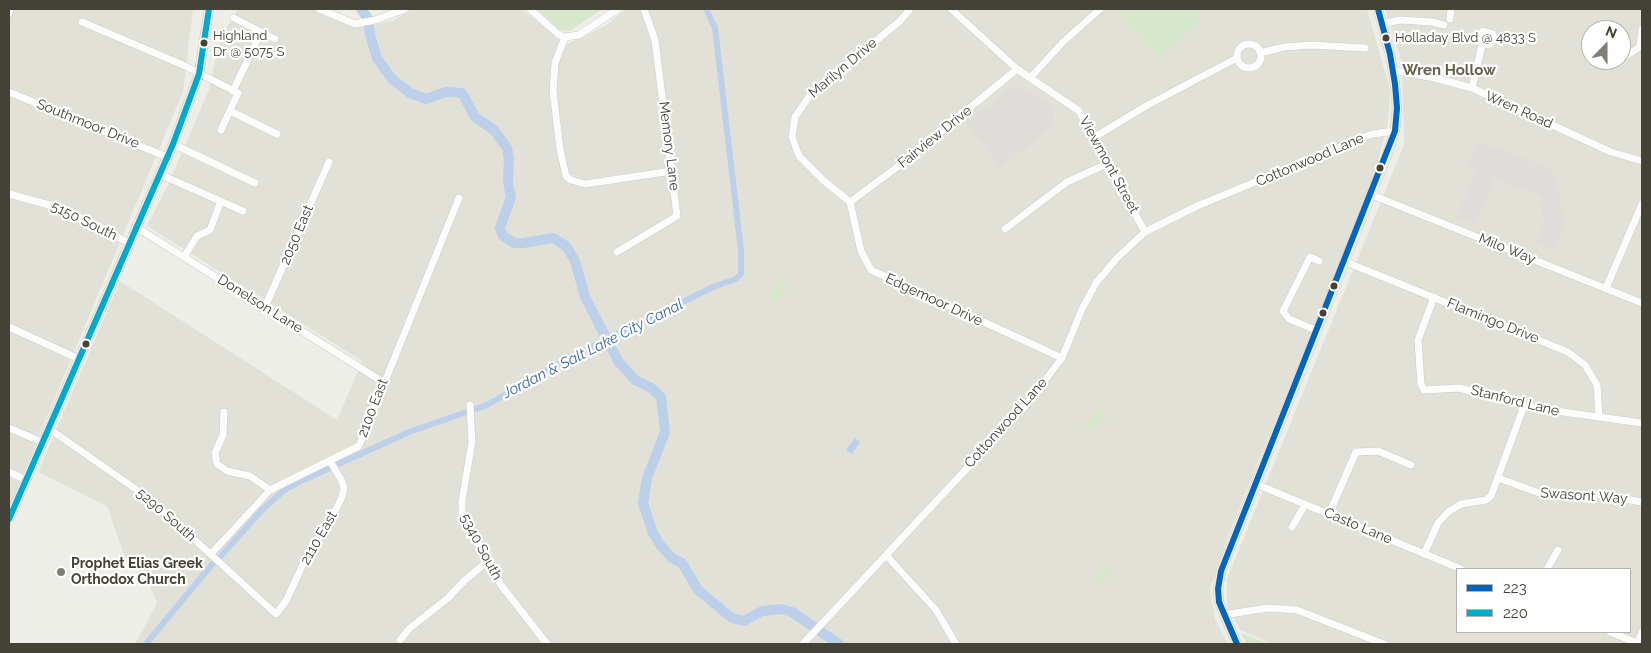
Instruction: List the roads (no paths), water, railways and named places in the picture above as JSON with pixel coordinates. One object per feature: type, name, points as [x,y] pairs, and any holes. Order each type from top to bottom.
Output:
[{"type":"main road","points":[[9,519],[173,144],[199,74],[210,9]]},
{"type":"main road","points":[[1237,644],[1223,615],[1218,598],[1220,575],[1346,262],[1395,131],[1397,108],[1393,70],[1378,9]]},
{"type":"street","points":[[9,13],[10,9]]},
{"type":"street","points":[[319,9],[355,24],[375,20],[406,9]]},
{"type":"street","points":[[530,9],[559,35],[566,37],[579,35],[618,9]]},
{"type":"street","name":"Memory Lane","points":[[617,252],[677,216],[655,40],[644,9]]},
{"type":"street","name":"Marilyn Drive","points":[[850,202],[798,156],[792,137],[795,117],[811,94],[900,21],[910,9]]},
{"type":"street","name":"Viewmont Street","points":[[951,9],[1017,69],[1075,107],[1095,137],[1146,232]]},
{"type":"street","points":[[1086,9],[1092,16]]},
{"type":"street","points":[[1030,78],[1063,42],[1100,9]]},
{"type":"street","points":[[1450,19],[1451,9]]},
{"type":"street","points":[[234,18],[275,38]]},
{"type":"street","points":[[1382,24],[1400,20],[1432,22],[1444,26]]},
{"type":"street","points":[[82,22],[238,93],[221,130]]},
{"type":"street","points":[[1631,53],[1640,47],[1642,29]]},
{"type":"street","points":[[233,91],[261,32]]},
{"type":"street","points":[[566,37],[555,63],[553,91],[563,172],[566,176],[571,180],[585,184],[672,171]]},
{"type":"street","points":[[1246,44],[1255,46],[1260,53],[1259,62],[1252,67],[1242,66],[1237,58],[1239,49],[1246,44]]},
{"type":"street","points":[[1260,53],[1284,47],[1312,45],[1365,48]]},
{"type":"street","points":[[1472,88],[1482,45]]},
{"type":"street","points":[[1095,137],[1146,106],[1237,58]]},
{"type":"street","name":"Fairview Drive","points":[[850,202],[904,162],[1017,69]]},
{"type":"street","name":"Wren Road","points":[[1393,70],[1435,78],[1472,88],[1602,148],[1642,161]]},
{"type":"street","name":"Southmoor Drive","points":[[9,92],[167,157]]},
{"type":"street","points":[[230,111],[277,134]]},
{"type":"street","name":"Cottonwood Lane","points":[[804,644],[1027,404],[1062,358],[1082,309],[1096,283],[1117,258],[1146,232],[1182,213],[1351,142],[1372,134],[1395,131]]},
{"type":"street","points":[[173,144],[254,183]]},
{"type":"street","name":"2050 East","points":[[265,307],[329,162]]},
{"type":"street","points":[[1005,229],[1067,182],[1109,163]]},
{"type":"street","points":[[159,174],[243,211]]},
{"type":"street","name":"5150 South","points":[[9,194],[60,208],[129,243]]},
{"type":"street","name":"Milo Way","points":[[1372,195],[1642,303]]},
{"type":"street","name":"2100 East","points":[[216,558],[270,490],[332,465],[359,446],[383,382],[459,198]]},
{"type":"street","points":[[184,257],[197,236],[210,230],[221,201]]},
{"type":"street","name":"Edgemoor Drive","points":[[850,202],[861,251],[871,270],[1062,358]]},
{"type":"street","points":[[1606,288],[1642,204]]},
{"type":"street","name":"Donelson Lane","points":[[136,227],[383,382]]},
{"type":"street","points":[[1318,331],[1289,319],[1284,311],[1310,257],[1319,261]]},
{"type":"street","name":"Flamingo Drive","points":[[1346,262],[1553,345],[1578,358],[1591,373],[1597,385],[1598,417]]},
{"type":"street","name":"Stanford Lane","points":[[1434,297],[1418,340],[1421,384],[1424,390],[1459,388],[1524,406],[1642,423]]},
{"type":"street","points":[[9,327],[79,359]]},
{"type":"street","name":"5340 South","points":[[470,406],[469,419],[472,442],[461,512],[501,585],[547,644]]},
{"type":"street","points":[[1424,554],[1436,527],[1444,515],[1461,504],[1488,499],[1498,478],[1524,406]]},
{"type":"street","points":[[224,412],[223,435],[215,457],[217,464],[227,471],[250,476],[270,490]]},
{"type":"street","points":[[9,428],[42,442]]},
{"type":"street","name":"5290 South","points":[[48,428],[150,499],[276,614]]},
{"type":"street","points":[[1329,514],[1356,452],[1378,451],[1411,465]]},
{"type":"street","name":"2110 East","points":[[276,614],[286,601],[313,543],[325,532],[342,497],[342,481],[332,465]]},
{"type":"street","points":[[9,472],[26,480]]},
{"type":"street","name":"Swasont Way","points":[[1498,478],[1542,494],[1610,496],[1642,502]]},
{"type":"street","name":"Casto Lane","points":[[1256,484],[1458,568]]},
{"type":"street","points":[[1292,527],[1305,505]]},
{"type":"street","points":[[1548,568],[1558,550]]},
{"type":"street","points":[[886,555],[936,610],[956,644]]},
{"type":"street","points":[[400,640],[410,628],[448,598],[465,580],[488,561]]},
{"type":"street","points":[[1223,615],[1268,608],[1297,610],[1384,644]]},
{"type":"street","points":[[1612,633],[1639,644],[1642,632]]},
{"type":"water","points":[[855,438],[860,442],[852,454],[846,450]]},
{"type":"waterway","points":[[361,9],[367,17],[377,58],[392,79],[410,93],[426,99],[446,92],[462,93],[475,117],[494,130],[507,148],[509,159],[508,182],[511,197],[500,228],[503,236],[514,243],[553,238],[566,246],[575,261],[585,297],[618,361],[635,380],[650,387],[661,397],[665,432],[647,478],[643,503],[653,533],[661,546],[672,558],[682,563],[698,590],[732,618],[744,621],[762,611],[781,609],[792,612],[839,644]]},
{"type":"waterway","name":"Jordan & Salt Lake City Canal","points":[[219,558],[262,510],[283,491],[301,481],[409,432],[487,405],[567,359],[713,287],[736,279],[741,274],[741,250],[715,28],[706,9]]},
{"type":"waterway","name":"Jordan & Salt Lake City Canal","points":[[146,644],[214,562]]},
{"type":"place","name":"Holladay Blvd @ 4833 S","points":[[1386,38]]},
{"type":"place","name":"Highland Dr @ 5075 S","points":[[204,43]]},
{"type":"place","name":"Prophet Elias Greek Orthodox Church","points":[[61,572]]},
{"type":"district","name":"Wren Hollow","points":[[1449,70]]}]
